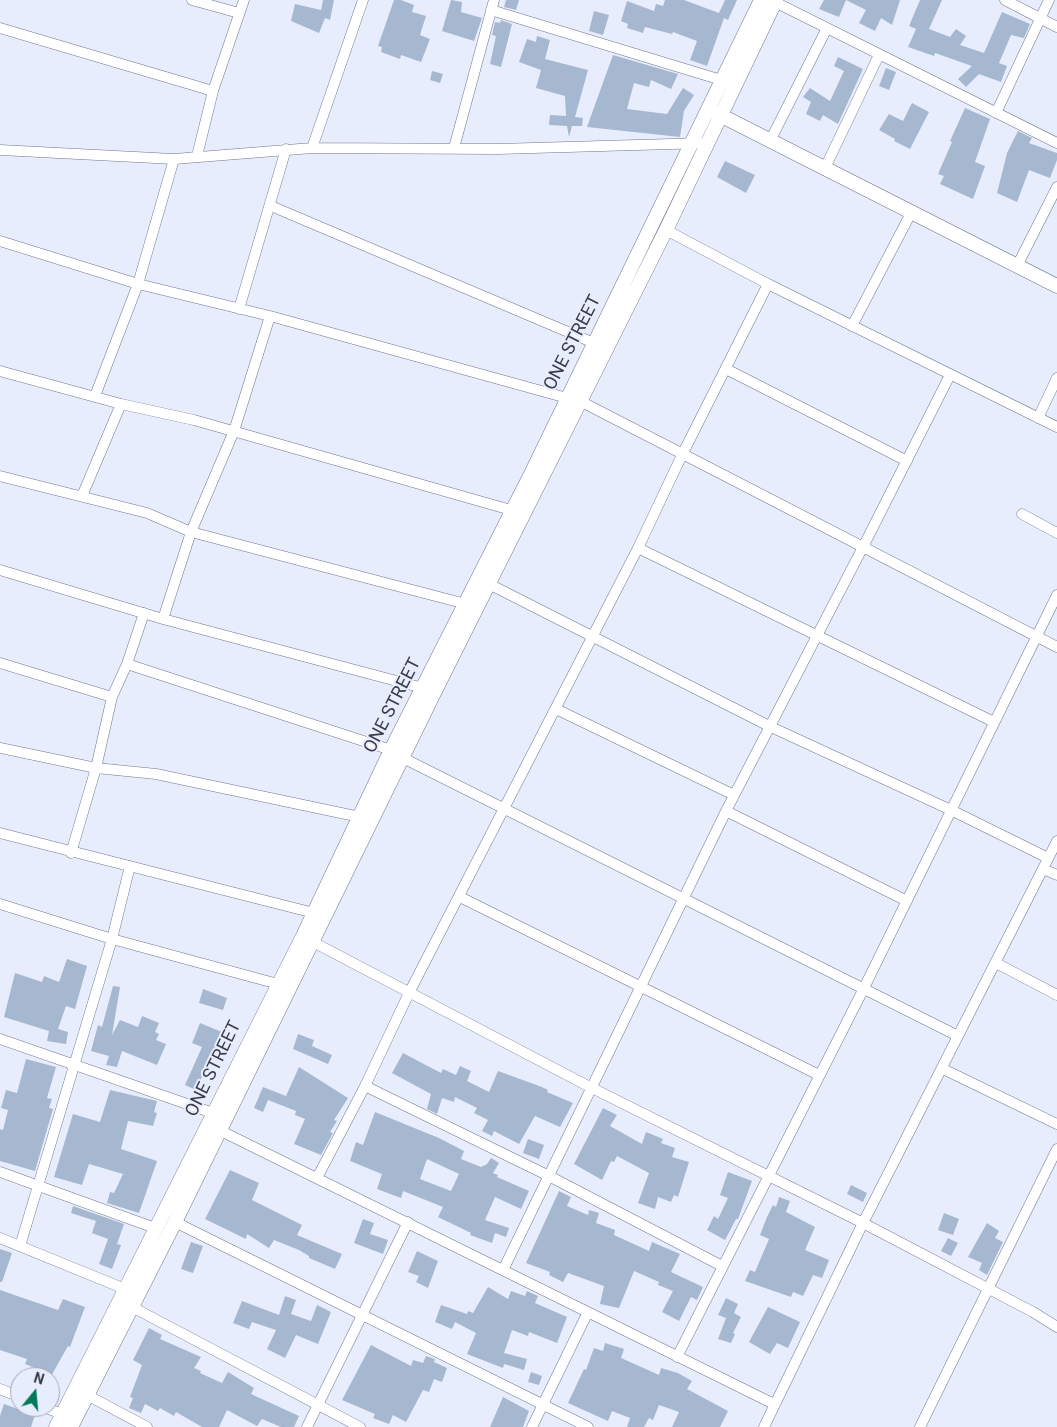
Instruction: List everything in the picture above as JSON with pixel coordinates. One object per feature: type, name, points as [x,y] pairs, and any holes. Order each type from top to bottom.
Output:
[{"type":"street","points":[[192,0],[239,12]]},
{"type":"street","points":[[197,156],[213,91],[244,0]]},
{"type":"street","points":[[312,148],[363,0]]},
{"type":"street","points":[[1005,0],[1057,27]]},
{"type":"street","points":[[996,113],[1049,0]]},
{"type":"street","points":[[771,1],[1057,143]]},
{"type":"street","name":"ONE STREET","points":[[573,399],[594,343],[691,144],[714,112],[771,1]]},
{"type":"street","points":[[454,148],[492,5],[729,82]]},
{"type":"street","points":[[0,28],[213,91]]},
{"type":"street","points":[[770,141],[827,28]]},
{"type":"street","points":[[824,170],[879,56]]},
{"type":"street","points":[[714,112],[824,170],[1057,286]]},
{"type":"street","name":"ONE STREET","points":[[71,1427],[132,1307],[155,1228],[314,913],[349,855],[360,817],[397,754],[489,584],[573,399],[666,230],[706,143],[714,112]]},
{"type":"street","points":[[0,150],[174,158],[312,148],[454,148],[706,143]]},
{"type":"street","points":[[239,309],[271,206],[286,149]]},
{"type":"street","points":[[95,396],[138,284],[174,158]]},
{"type":"street","points":[[1017,266],[1057,187]]},
{"type":"street","points":[[271,206],[594,343]]},
{"type":"street","points":[[852,326],[911,213]]},
{"type":"street","points":[[666,230],[768,284],[1057,427]]},
{"type":"street","points":[[0,241],[138,284],[270,316],[573,399],[1057,647]]},
{"type":"street","points":[[317,1178],[365,1086],[409,993],[638,548],[682,455],[768,284]]},
{"type":"street","points":[[163,619],[191,532],[234,431],[270,316]]},
{"type":"street","points":[[726,369],[907,462]]},
{"type":"street","points":[[0,370],[121,404],[234,431],[511,510]]},
{"type":"street","points":[[502,1270],[734,795],[863,548],[950,375]]},
{"type":"street","points":[[1038,418],[1057,378]]},
{"type":"street","points":[[82,496],[121,404]]},
{"type":"street","points":[[0,476],[147,513],[191,532],[466,604]]},
{"type":"street","name":"ONE STREET","points":[[59,1421],[126,1290],[144,1269],[176,1222],[219,1130],[313,942],[349,855],[397,754],[423,688],[511,510],[536,477]]},
{"type":"street","points":[[1022,514],[1057,533]]},
{"type":"street","points":[[638,548],[994,722]]},
{"type":"street","points":[[0,570],[163,619],[423,688]]},
{"type":"street","points":[[489,584],[770,727],[951,810],[1048,858]]},
{"type":"street","points":[[677,1357],[863,990],[1057,594]]},
{"type":"street","points":[[71,853],[96,768],[112,696],[127,664],[144,613]]},
{"type":"street","points":[[0,663],[112,696]]},
{"type":"street","points":[[127,664],[397,754],[684,897],[863,990],[958,1036]]},
{"type":"street","points":[[556,709],[734,795]]},
{"type":"street","points":[[0,748],[96,768],[156,774],[360,817]]},
{"type":"street","points":[[726,811],[907,900]]},
{"type":"street","points":[[0,833],[71,853],[130,866],[314,913]]},
{"type":"street","points":[[764,1427],[863,1223],[943,1069],[1057,841]]},
{"type":"street","points":[[20,1246],[72,1065],[112,939],[130,866]]},
{"type":"street","points":[[1043,869],[1057,875]]},
{"type":"street","points":[[460,896],[819,1075]]},
{"type":"street","points":[[0,904],[112,939],[278,984]]},
{"type":"street","points":[[313,942],[590,1087],[990,1288],[1057,1327]]},
{"type":"street","points":[[996,963],[1057,995]]},
{"type":"street","points":[[0,1039],[213,1113]]},
{"type":"street","points":[[943,1069],[1057,1124]]},
{"type":"street","points":[[365,1086],[547,1175],[722,1266]]},
{"type":"street","points":[[219,1130],[774,1404]]},
{"type":"street","points":[[920,1427],[1057,1149]]},
{"type":"street","points":[[0,1172],[155,1228]]},
{"type":"street","points":[[176,1222],[362,1312],[588,1427]]},
{"type":"street","points":[[307,1427],[408,1222]]},
{"type":"street","points":[[0,1238],[126,1290]]},
{"type":"street","points":[[132,1307],[360,1427]]},
{"type":"street","points":[[532,1427],[588,1312]]},
{"type":"street","points":[[87,1395],[147,1427]]},
{"type":"building","points":[[323,0],[334,0],[330,20],[325,18],[319,33],[291,21],[295,4],[321,10]]},
{"type":"building","points":[[394,0],[401,0],[414,5],[412,12],[426,16],[420,35],[430,39],[421,62],[401,55],[400,59],[381,52],[382,47],[378,46]]},
{"type":"building","points":[[451,0],[462,2],[461,12],[482,18],[474,41],[442,31]]},
{"type":"building","points":[[506,0],[519,0],[516,10],[504,7]]},
{"type":"building","points":[[665,0],[684,0],[719,13],[725,0],[737,0],[728,20],[724,18],[707,66],[690,60],[697,41],[673,32],[672,34],[645,27],[643,33],[627,28],[628,24],[621,21],[627,1],[654,11],[656,4],[663,6]]},
{"type":"building","points":[[824,0],[846,0],[839,17],[819,9]]},
{"type":"building","points":[[846,0],[900,0],[892,25],[881,18],[875,31],[859,23],[866,10]]},
{"type":"building","points":[[920,0],[942,0],[929,29],[950,37],[956,29],[966,36],[960,45],[984,53],[1002,12],[1030,24],[1024,38],[1011,35],[999,63],[1007,66],[1001,82],[979,74],[966,87],[958,79],[972,66],[935,53],[934,56],[908,47],[916,29],[909,26]]},
{"type":"building","points":[[594,11],[609,15],[603,35],[589,31]]},
{"type":"building","points":[[501,20],[512,24],[501,67],[490,64],[496,36],[492,35],[495,22],[500,23]]},
{"type":"building","points":[[537,36],[550,40],[545,59],[588,70],[575,117],[583,118],[582,126],[572,126],[569,137],[567,126],[549,125],[550,115],[566,116],[565,96],[536,88],[541,70],[519,62],[527,39],[536,42]]},
{"type":"building","points":[[613,55],[678,74],[671,89],[651,80],[649,87],[634,83],[627,109],[667,114],[683,88],[694,95],[684,111],[680,137],[587,127]]},
{"type":"building","points":[[838,57],[863,69],[838,124],[823,115],[820,121],[806,114],[811,102],[803,97],[810,88],[830,101],[844,71],[834,66]]},
{"type":"building","points":[[886,68],[896,72],[889,90],[879,86]]},
{"type":"building","points":[[432,71],[443,74],[440,83],[430,80]]},
{"type":"building","points":[[912,103],[929,112],[910,149],[894,141],[895,139],[879,130],[889,114],[903,121]]},
{"type":"building","points":[[965,108],[990,119],[975,162],[985,166],[973,199],[940,184],[944,176],[938,174]]},
{"type":"building","points":[[1018,131],[1032,138],[1029,143],[1057,153],[1057,160],[1050,178],[1029,170],[1017,202],[997,193],[1007,153]]},
{"type":"building","points":[[725,161],[755,175],[746,193],[717,177]]},
{"type":"building","points":[[67,959],[87,966],[75,1009],[66,1006],[58,1029],[68,1032],[66,1044],[47,1041],[49,1031],[4,1017],[15,973],[42,982],[44,976],[59,982]]},
{"type":"building","points":[[113,986],[120,987],[112,1035],[120,1020],[138,1027],[142,1016],[159,1023],[155,1032],[159,1034],[156,1040],[166,1044],[157,1065],[122,1051],[117,1067],[106,1065],[109,1056],[91,1051],[98,1025],[102,1027]]},
{"type":"building","points":[[203,989],[227,998],[223,1010],[199,1003]]},
{"type":"building","points":[[200,1023],[222,1032],[196,1090],[185,1085],[202,1047],[192,1043]]},
{"type":"building","points":[[298,1034],[314,1040],[312,1046],[332,1055],[328,1064],[293,1049]]},
{"type":"building","points":[[403,1053],[441,1073],[443,1069],[456,1075],[460,1066],[471,1071],[467,1081],[489,1092],[498,1071],[542,1087],[548,1090],[547,1092],[573,1103],[560,1127],[535,1116],[519,1144],[494,1131],[492,1136],[482,1131],[488,1120],[474,1113],[477,1108],[455,1097],[454,1102],[442,1098],[437,1114],[427,1109],[431,1094],[392,1073]]},
{"type":"building","points":[[26,1059],[56,1067],[47,1098],[52,1099],[49,1108],[53,1109],[35,1171],[0,1161],[0,1129],[3,1130],[8,1110],[1,1108],[6,1090],[17,1093]]},
{"type":"building","points":[[299,1067],[348,1098],[334,1120],[337,1121],[330,1132],[333,1133],[321,1155],[294,1144],[305,1119],[295,1115],[296,1111],[268,1100],[263,1112],[254,1108],[263,1087],[286,1096]]},
{"type":"building","points":[[110,1090],[157,1101],[154,1112],[157,1113],[153,1126],[128,1121],[121,1149],[157,1161],[139,1213],[107,1203],[110,1192],[114,1193],[123,1174],[89,1164],[82,1185],[54,1177],[73,1114],[100,1122]]},
{"type":"building","points":[[603,1108],[617,1115],[610,1126],[642,1144],[646,1132],[663,1139],[661,1143],[675,1148],[672,1157],[689,1162],[678,1197],[674,1195],[671,1202],[658,1197],[655,1209],[638,1203],[649,1173],[617,1156],[614,1162],[611,1161],[602,1180],[574,1164]]},
{"type":"building","points":[[375,1112],[439,1138],[464,1151],[461,1159],[481,1167],[487,1164],[491,1158],[499,1163],[493,1173],[498,1175],[497,1177],[529,1191],[521,1209],[495,1197],[485,1220],[509,1228],[506,1237],[495,1233],[492,1243],[470,1235],[471,1233],[438,1217],[443,1207],[403,1191],[401,1198],[377,1189],[382,1174],[350,1161],[356,1142],[363,1145]],"holes":[[[427,1159],[459,1174],[451,1191],[420,1179]]]},
{"type":"building","points":[[528,1139],[544,1145],[539,1159],[523,1153]]},
{"type":"building","points":[[230,1170],[259,1183],[252,1200],[302,1225],[297,1235],[342,1254],[335,1269],[309,1258],[309,1256],[299,1250],[274,1240],[269,1248],[247,1234],[246,1239],[205,1219]]},
{"type":"building","points":[[728,1172],[752,1181],[738,1219],[736,1219],[725,1240],[707,1230],[714,1216],[718,1219],[728,1198],[720,1195]]},
{"type":"building","points":[[851,1185],[867,1193],[863,1202],[847,1194]]},
{"type":"building","points":[[559,1191],[571,1197],[567,1206],[588,1215],[589,1210],[599,1213],[596,1223],[615,1230],[614,1235],[649,1251],[652,1242],[680,1254],[671,1272],[703,1287],[697,1300],[691,1297],[679,1321],[662,1312],[673,1291],[658,1285],[659,1282],[634,1271],[619,1308],[600,1304],[604,1286],[568,1273],[563,1282],[549,1275],[550,1272],[526,1263]]},
{"type":"building","points":[[779,1197],[790,1201],[786,1212],[815,1227],[805,1250],[829,1260],[822,1278],[813,1275],[803,1296],[793,1292],[791,1297],[745,1281],[750,1270],[755,1272],[769,1239],[760,1235],[773,1205],[776,1207]]},
{"type":"building","points":[[73,1206],[124,1224],[117,1244],[121,1245],[112,1269],[99,1264],[108,1239],[92,1233],[96,1221],[71,1213]]},
{"type":"building","points":[[944,1213],[959,1219],[953,1235],[938,1230]]},
{"type":"building","points":[[363,1219],[374,1223],[370,1234],[388,1240],[383,1254],[354,1243]]},
{"type":"building","points":[[987,1223],[999,1231],[995,1238],[1003,1242],[987,1275],[979,1270],[982,1263],[968,1257]]},
{"type":"building","points":[[948,1238],[958,1243],[951,1256],[941,1251]]},
{"type":"building","points":[[191,1242],[203,1246],[193,1273],[181,1269]]},
{"type":"building","points":[[0,1249],[12,1253],[2,1282],[0,1282]]},
{"type":"building","points":[[417,1251],[438,1261],[428,1288],[416,1282],[419,1276],[408,1272]]},
{"type":"building","points":[[488,1287],[508,1299],[511,1291],[525,1296],[527,1291],[538,1296],[535,1303],[567,1317],[557,1343],[529,1332],[528,1336],[512,1330],[504,1353],[527,1359],[524,1370],[504,1364],[503,1368],[467,1354],[476,1333],[455,1322],[452,1329],[435,1322],[441,1305],[467,1314],[468,1311],[473,1313]]},
{"type":"building","points":[[0,1290],[58,1310],[63,1299],[85,1307],[70,1347],[68,1346],[56,1367],[32,1367],[25,1364],[27,1359],[0,1350]]},
{"type":"building","points":[[285,1296],[296,1300],[291,1314],[311,1321],[317,1305],[331,1312],[318,1344],[296,1335],[285,1358],[267,1349],[276,1330],[252,1322],[249,1329],[233,1323],[242,1301],[279,1315]]},
{"type":"building","points":[[726,1298],[738,1304],[734,1313],[741,1317],[733,1333],[735,1334],[731,1343],[718,1339],[726,1318],[718,1315]]},
{"type":"building","points":[[768,1307],[800,1322],[788,1348],[777,1343],[770,1354],[749,1342]]},
{"type":"building","points":[[149,1328],[162,1335],[160,1339],[201,1357],[194,1368],[201,1371],[200,1373],[222,1383],[228,1372],[254,1388],[251,1394],[299,1416],[294,1427],[281,1427],[262,1419],[257,1426],[227,1410],[219,1427],[202,1427],[176,1412],[174,1416],[160,1408],[158,1411],[145,1404],[141,1413],[129,1408],[133,1398],[130,1397],[142,1365],[133,1360]]},
{"type":"building","points":[[605,1343],[624,1349],[621,1358],[659,1375],[661,1368],[678,1373],[692,1381],[687,1389],[728,1411],[720,1427],[672,1427],[679,1412],[659,1405],[653,1420],[649,1418],[644,1427],[627,1427],[630,1418],[612,1411],[608,1421],[568,1403],[584,1369],[586,1370],[594,1348],[603,1351]]},
{"type":"building","points":[[371,1345],[411,1366],[413,1360],[423,1363],[426,1356],[435,1359],[434,1362],[447,1368],[442,1382],[434,1379],[429,1392],[423,1390],[406,1422],[393,1415],[389,1424],[373,1418],[375,1414],[342,1400]]},
{"type":"building","points":[[531,1372],[542,1376],[539,1385],[528,1382]]},
{"type":"building","points":[[503,1397],[529,1411],[523,1427],[490,1427]]},
{"type":"building","points":[[4,1404],[10,1406],[10,1417],[34,1417],[31,1427],[0,1427],[0,1416]]}]
